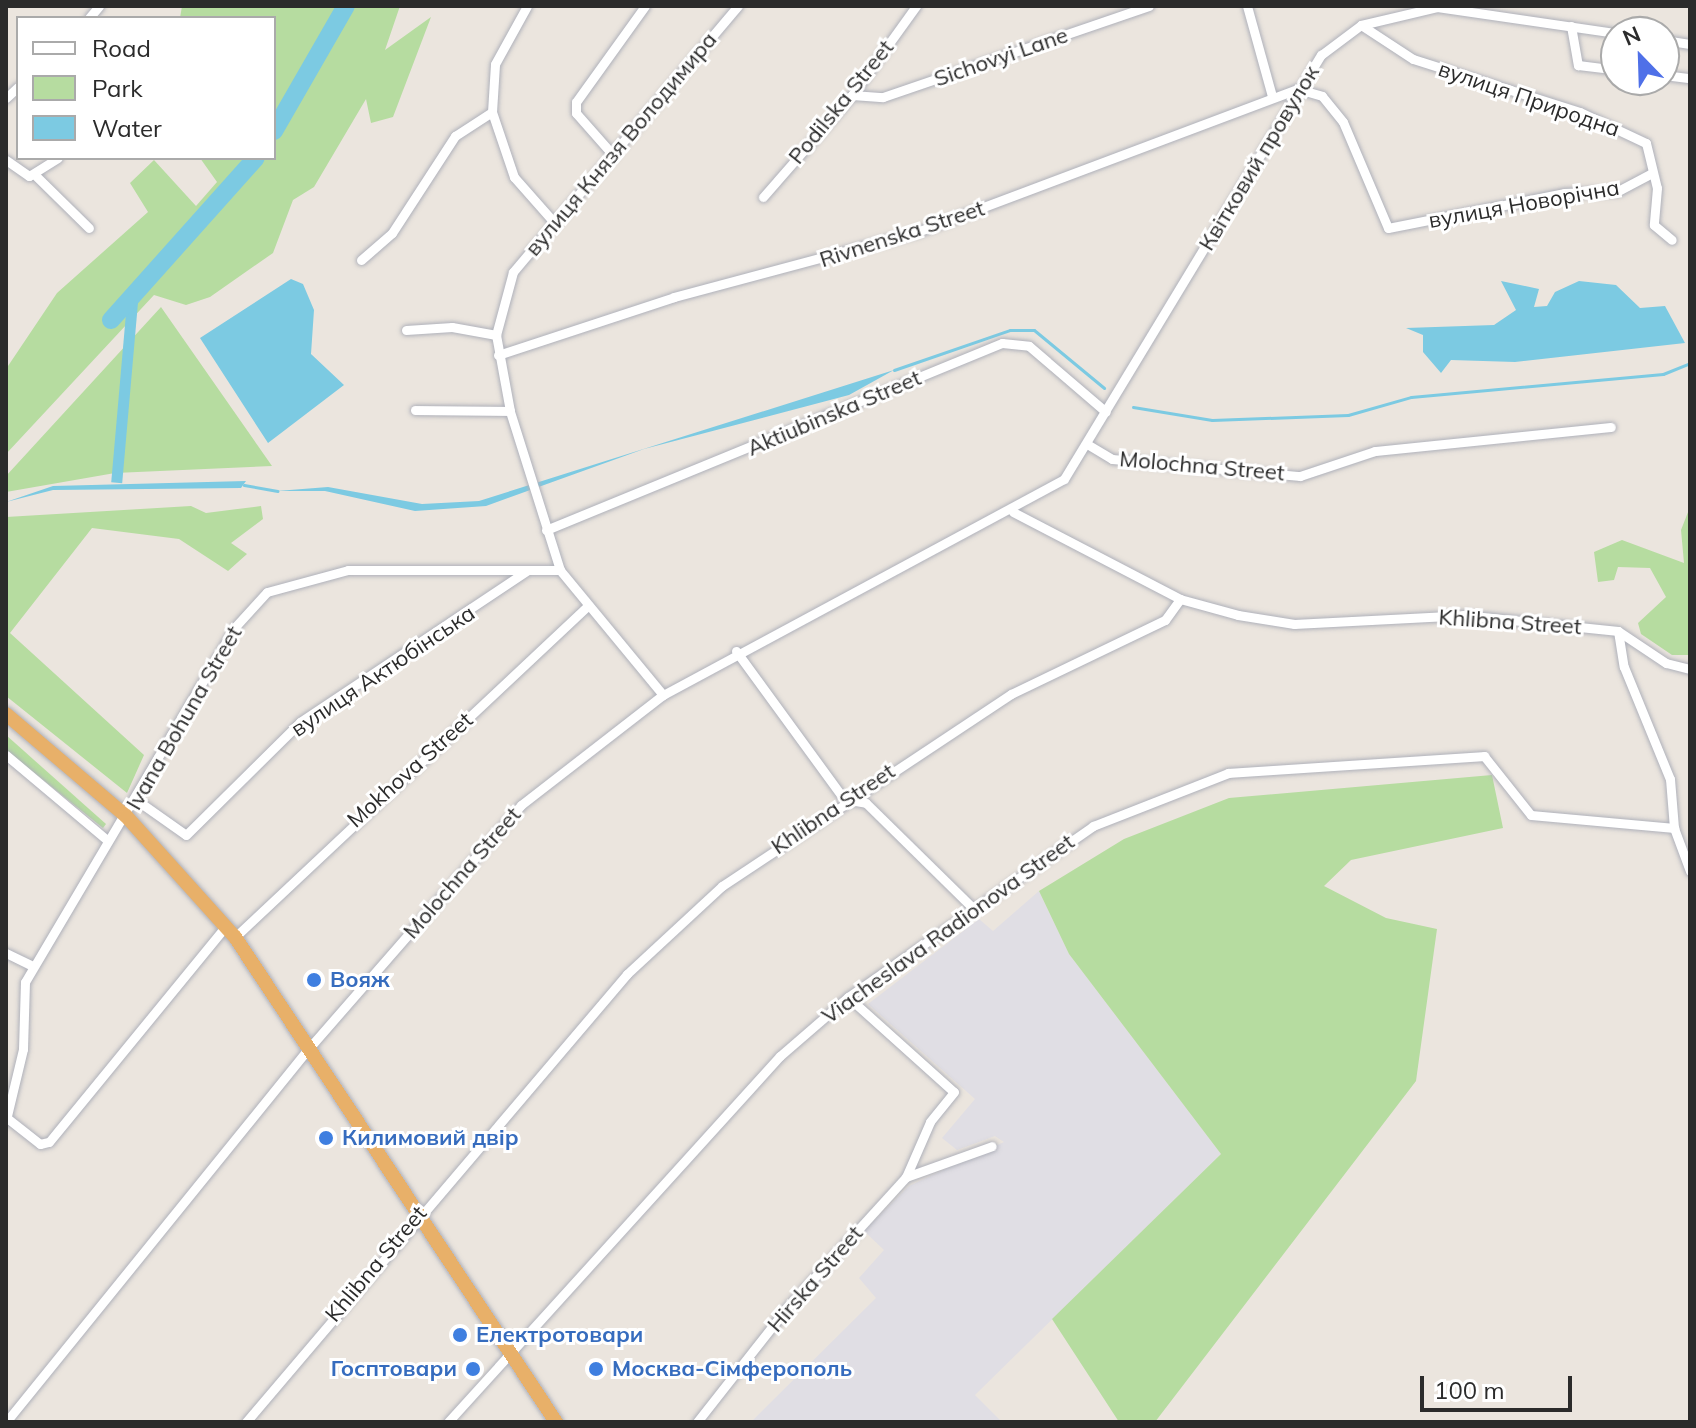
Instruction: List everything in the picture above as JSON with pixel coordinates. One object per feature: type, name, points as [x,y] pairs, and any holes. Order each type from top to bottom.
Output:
[{"type":"highway","points":[[9,718],[126,816],[230,931],[513,1351],[556,1422]]},
{"type":"street","points":[[527,6],[495,64],[492,112],[514,177],[552,220]]},
{"type":"street","points":[[613,155],[576,113],[576,102],[645,6]]},
{"type":"street","name":"вулиця Князя Володимира","points":[[546,530],[510,411],[498,355],[496,335],[513,272],[552,220],[613,155],[738,6]]},
{"type":"street","name":"Podilska Street","points":[[763,197],[852,95],[916,6]]},
{"type":"street","name":"Sichovyi Lane","points":[[852,95],[883,97],[1149,6]]},
{"type":"street","points":[[1247,6],[1272,96]]},
{"type":"street","name":"Квітковий провулок","points":[[1087,444],[1321,55],[1361,25],[1437,7],[1600,31]]},
{"type":"street","name":"вулиця Природна","points":[[1361,25],[1413,59],[1636,137],[1652,155],[1654,225],[1672,240]]},
{"type":"street","points":[[1571,26],[1578,65],[1600,68]]},
{"type":"street","name":"Rivnenska Street","points":[[498,355],[674,297],[917,232],[1272,96],[1298,89]]},
{"type":"street","name":"вулиця Новорічна","points":[[1298,89],[1322,96],[1343,122],[1394,229],[1564,193],[1618,191],[1652,173]]},
{"type":"street","points":[[361,260],[392,233],[455,136],[492,112]]},
{"type":"street","points":[[6,160],[34,174],[89,228]]},
{"type":"street","points":[[34,174],[55,160]]},
{"type":"street","points":[[406,330],[452,327],[496,335]]},
{"type":"street","name":"Aktiubinska Street","points":[[546,530],[1002,343],[1029,346],[1106,412]]},
{"type":"street","points":[[415,410],[510,411]]},
{"type":"street","name":"Molochna Street","points":[[6,1422],[310,1047],[498,827],[663,695],[736,651],[1013,512],[1064,479],[1087,444],[1112,459],[1300,476],[1375,451],[1611,427]]},
{"type":"street","points":[[1013,512],[1180,599]]},
{"type":"street","points":[[546,530],[560,570],[663,695]]},
{"type":"street","name":"Ivana Bohuna Street","points":[[6,1119],[23,1049],[23,992],[33,966],[126,816],[235,627],[267,592],[348,570],[560,570]]},
{"type":"street","name":"вулиця Актюбінська","points":[[135,799],[186,835],[300,722],[528,570]]},
{"type":"street","name":"Khlibna Street","points":[[246,1422],[419,1213],[627,974],[722,886],[844,799],[1011,694],[1165,620],[1180,599],[1294,624],[1463,615],[1618,631],[1638,641],[1666,663],[1690,669]]},
{"type":"street","name":"Mokhova Street","points":[[6,1119],[40,1144],[49,1142],[230,931],[588,606]]},
{"type":"street","points":[[1618,631],[1624,667],[1670,779],[1674,828],[1690,871]]},
{"type":"street","points":[[736,651],[844,799],[866,803],[974,909]]},
{"type":"street","points":[[6,755],[108,841]]},
{"type":"street","name":"Viacheslava Radionova Street","points":[[448,1422],[780,1056],[848,997],[1093,826],[1146,802],[1228,773],[1290,764],[1484,756],[1531,815],[1674,828]]},
{"type":"street","points":[[6,953],[33,966]]},
{"type":"street","name":"Hirska Street","points":[[697,1422],[785,1310],[906,1177],[930,1122],[954,1092],[848,997]]},
{"type":"street","name":"Hirska Street","points":[[906,1177],[992,1146]]},
{"type":"shaded area","points":[[1039,891],[1069,954],[1221,1154],[975,1395],[1002,1422],[751,1422],[876,1298],[859,1278],[884,1250],[864,1231],[909,1186],[1004,1142],[995,1136],[957,1150],[942,1138],[975,1099],[868,1004],[979,919],[993,931]]},
{"type":"green space","points":[[182,6],[400,6],[385,50],[431,17],[393,117],[371,123],[366,99],[314,187],[293,200],[273,253],[210,297],[186,305],[154,295],[6,454],[6,369],[57,293],[148,212],[130,183],[154,160],[196,206],[217,182],[201,160],[276,160],[276,16],[180,16]]},
{"type":"green space","points":[[161,307],[272,466],[115,473],[6,492],[6,476]]},
{"type":"green space","points":[[191,506],[206,513],[261,506],[263,519],[231,543],[247,554],[228,571],[179,539],[92,528],[10,633],[144,755],[127,793],[6,696],[6,517]]},
{"type":"green space","points":[[1690,507],[1690,655],[1672,655],[1641,634],[1638,623],[1666,597],[1650,568],[1618,567],[1614,580],[1598,582],[1594,552],[1622,540],[1684,563],[1681,530]]},
{"type":"green space","points":[[6,735],[106,824],[103,828],[6,750]]},
{"type":"green space","points":[[1492,775],[1503,828],[1351,860],[1324,886],[1386,918],[1437,929],[1416,1081],[1155,1422],[1119,1422],[1052,1319],[1221,1154],[1069,954],[1039,891],[1124,839],[1229,798]]},
{"type":"water","points":[[291,279],[303,284],[314,310],[311,354],[344,385],[268,443],[200,338]]},
{"type":"water","points":[[1501,281],[1539,289],[1534,307],[1547,306],[1555,292],[1579,281],[1616,285],[1640,308],[1665,306],[1685,343],[1515,362],[1451,360],[1441,373],[1423,352],[1423,335],[1406,328],[1494,325],[1516,310]]},
{"type":"water","points":[[127,302],[138,303],[122,483],[111,482]]},
{"type":"water","points":[[894,370],[849,395],[644,449],[486,506],[415,511],[325,491],[277,491],[328,487],[422,504],[479,501]]},
{"type":"water","points":[[246,481],[241,488],[53,490],[6,502],[53,486]]},
{"type":"waterway","points":[[276,128],[346,6]]},
{"type":"waterway","points":[[111,320],[254,160]]},
{"type":"waterway","points":[[894,370],[1010,330],[1034,330],[1104,388]]},
{"type":"waterway","points":[[1133,407],[1212,420],[1348,415],[1411,397],[1663,374],[1690,363]]},
{"type":"waterway","points":[[244,485],[277,491]]},
{"type":"place","name":"Вояж","points":[[314,980]]},
{"type":"place","name":"Килимовий двір","points":[[326,1138]]},
{"type":"place","name":"Електротовари","points":[[460,1335]]},
{"type":"place","name":"Госптовари","points":[[473,1369]]},
{"type":"place","name":"Москва-Сімферополь","points":[[596,1369]]}]
